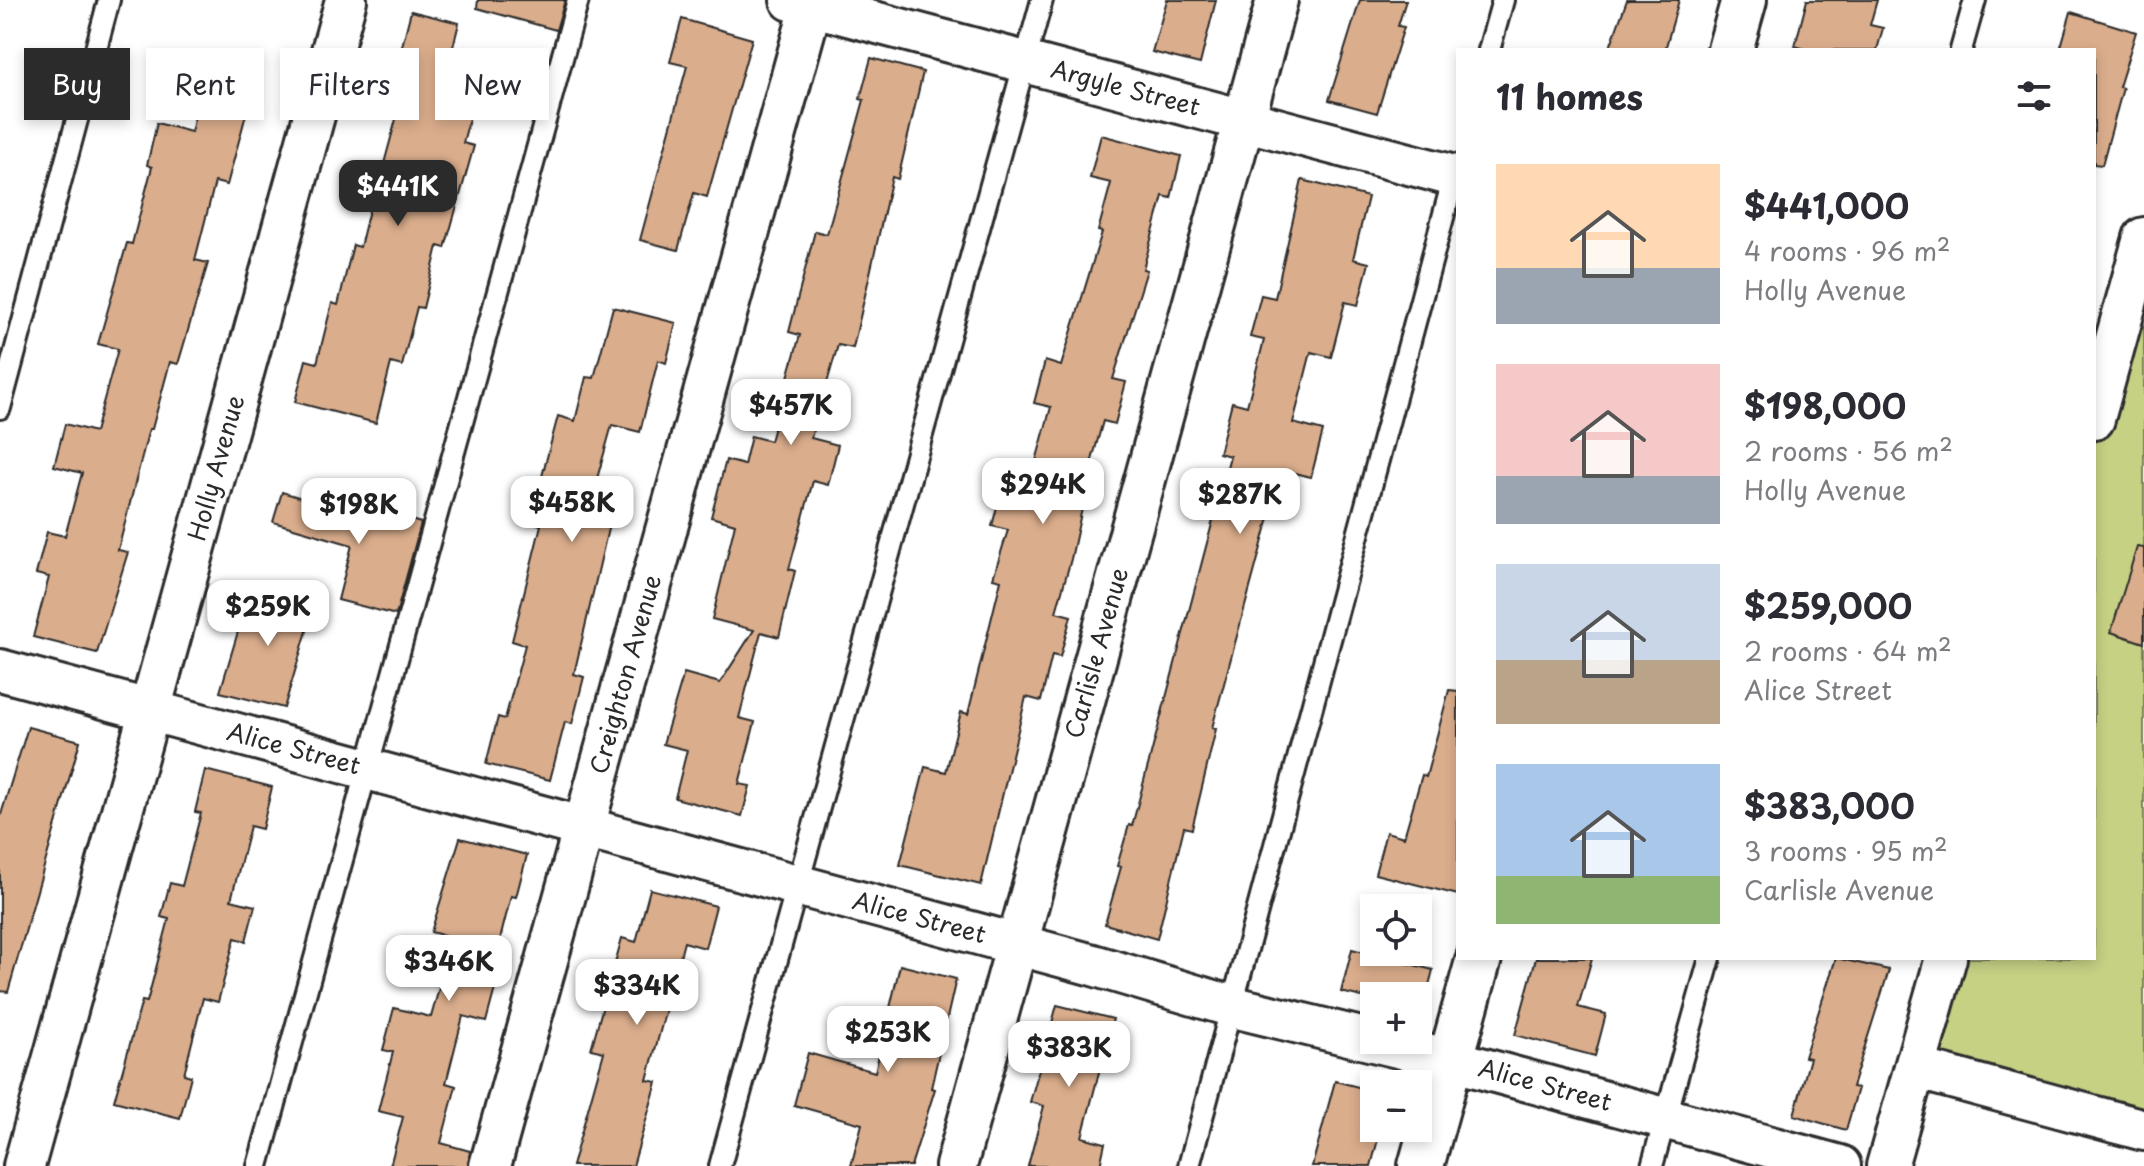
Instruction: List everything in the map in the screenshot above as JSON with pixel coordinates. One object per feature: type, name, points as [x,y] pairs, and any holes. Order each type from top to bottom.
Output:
[{"type":"street","name":"Holly Avenue","points":[[24,1166],[346,0]]},
{"type":"street","name":"Carlisle Avenue","points":[[956,1166],[1277,0]]},
{"type":"street","points":[[1731,48],[1744,0]]},
{"type":"street","name":"Argyle Street","points":[[805,2],[1244,121],[1456,172]]},
{"type":"street","name":"Creighton Avenue","points":[[490,1166],[584,829],[805,2]]},
{"type":"street","points":[[2096,404],[2103,350],[2144,238]]},
{"type":"street","name":"Alice Street","points":[[0,670],[1017,945],[1234,1007],[1451,1060],[1840,1166]]},
{"type":"street","points":[[1421,1166],[1478,960]]},
{"type":"street","points":[[1887,1166],[1945,960]]},
{"type":"street","points":[[1915,1068],[2144,1130]]},
{"type":"lane","points":[[0,408],[109,0]]},
{"type":"lane","points":[[258,1166],[578,0]]},
{"type":"lane","points":[[720,1166],[1042,0]]},
{"type":"lane","points":[[1490,48],[1503,0]]},
{"type":"lane","points":[[1962,48],[1975,0]]},
{"type":"lane","points":[[1189,1166],[1456,176]]},
{"type":"lane","points":[[1652,1166],[1709,960]]},
{"type":"green space","points":[[2144,238],[2144,1130],[1915,1068],[1945,960],[2096,960],[2096,412]]},
{"type":"building","points":[[478,0],[565,0],[556,30],[477,8]]},
{"type":"building","points":[[1167,0],[1216,0],[1200,64],[1152,52]]},
{"type":"building","points":[[1360,0],[1406,0],[1398,26],[1404,27],[1377,113],[1329,100]]},
{"type":"building","points":[[1627,0],[1679,0],[1666,48],[1610,48]]},
{"type":"building","points":[[1807,0],[1877,0],[1870,25],[1883,28],[1878,48],[1795,46]]},
{"type":"building","points":[[411,11],[459,23],[453,48],[435,48],[435,120],[469,120],[463,143],[474,146],[445,248],[438,246],[423,308],[417,307],[402,366],[391,363],[376,423],[295,402],[306,360],[317,363],[332,303],[338,305],[353,245],[360,247],[396,120],[419,120],[419,48],[402,48]]},
{"type":"building","points":[[2071,12],[2136,32],[2119,87],[2123,88],[2102,165],[2096,164],[2096,48],[2061,48]]},
{"type":"building","points":[[682,19],[752,39],[707,197],[694,193],[678,250],[640,240],[687,66],[670,62]]},
{"type":"building","points":[[871,58],[923,72],[898,179],[892,177],[853,348],[838,345],[811,438],[838,445],[828,485],[813,481],[789,569],[795,571],[779,637],[761,632],[739,718],[755,722],[739,784],[750,786],[742,816],[675,798],[687,750],[663,744],[684,673],[720,683],[754,630],[712,619],[735,524],[711,517],[726,460],[744,465],[751,436],[770,441],[800,335],[789,332],[815,231],[827,234],[864,100],[860,99]]},
{"type":"building","points":[[194,120],[245,120],[227,185],[215,182],[195,260],[208,263],[178,364],[170,362],[152,429],[149,429],[118,550],[128,552],[97,653],[33,637],[49,577],[36,574],[47,532],[65,536],[82,473],[54,466],[65,424],[95,432],[118,349],[98,344],[127,243],[132,244],[152,167],[147,165],[157,123],[191,132]]},
{"type":"building","points":[[1101,135],[1181,156],[1171,198],[1163,196],[1143,269],[1147,270],[1113,379],[1126,382],[1115,424],[1103,421],[1080,503],[1083,504],[1071,559],[1056,612],[1071,616],[1060,657],[1052,655],[1041,701],[1026,697],[981,885],[900,865],[925,767],[946,772],[961,712],[968,714],[1001,580],[993,578],[1008,530],[992,526],[1003,484],[1028,490],[1051,407],[1034,403],[1045,361],[1061,366],[1102,232],[1098,231],[1111,183],[1090,178]]},
{"type":"building","points":[[1302,180],[1368,197],[1353,259],[1369,263],[1358,305],[1345,302],[1331,357],[1311,352],[1293,423],[1323,431],[1311,477],[1282,470],[1212,728],[1216,729],[1192,829],[1184,827],[1157,939],[1105,924],[1121,867],[1117,866],[1129,825],[1132,826],[1230,456],[1219,453],[1232,402],[1247,406],[1264,340],[1250,337],[1261,295],[1275,298]]},
{"type":"building","points":[[613,307],[676,323],[666,363],[658,360],[640,432],[612,425],[593,493],[615,499],[574,674],[584,677],[572,724],[565,722],[550,780],[486,764],[498,717],[505,719],[525,645],[512,641],[541,525],[523,520],[534,478],[541,480],[558,416],[575,421],[586,377],[594,378]]},
{"type":"building","points":[[308,491],[421,523],[396,615],[338,600],[352,545],[273,522],[282,492],[305,499]]},
{"type":"building","points":[[2137,547],[2144,548],[2144,643],[2111,632]]},
{"type":"building","points":[[251,588],[315,604],[284,708],[220,692]]},
{"type":"building","points":[[1449,690],[1456,691],[1456,894],[1375,874],[1386,832],[1404,837],[1422,775],[1426,777]]},
{"type":"building","points":[[28,727],[80,741],[8,992],[0,991],[0,818]]},
{"type":"building","points":[[205,770],[272,787],[262,829],[250,826],[231,900],[255,906],[246,941],[235,938],[218,1002],[203,998],[184,1074],[191,1076],[180,1118],[114,1101],[142,1001],[147,1002],[169,919],[161,917],[170,883],[182,886],[201,813],[195,812]]},
{"type":"building","points":[[460,838],[527,855],[516,897],[511,896],[490,979],[497,981],[486,1022],[463,1016],[446,1083],[456,1086],[441,1143],[470,1151],[468,1166],[390,1166],[403,1117],[378,1111],[393,1052],[383,1050],[394,1008],[431,1017],[453,938],[431,932]]},
{"type":"building","points":[[650,889],[716,906],[705,948],[684,942],[647,1080],[657,1082],[633,1166],[572,1166],[604,1052],[591,1049],[622,938],[636,942]]},
{"type":"building","points":[[1352,949],[1360,951],[1360,966],[1418,966],[1433,970],[1430,982],[1360,982],[1360,997],[1341,992]]},
{"type":"building","points":[[1535,960],[1591,960],[1578,1007],[1606,1014],[1595,1056],[1515,1035]]},
{"type":"building","points":[[1835,960],[1889,970],[1852,1087],[1858,1088],[1846,1130],[1794,1115],[1810,1058],[1804,1057]]},
{"type":"building","points":[[900,965],[956,979],[931,1088],[935,1089],[911,1166],[851,1166],[862,1124],[794,1105],[808,1053],[875,1072]]},
{"type":"building","points":[[1057,1005],[1113,1019],[1082,1137],[1105,1143],[1100,1166],[1028,1166],[1044,1106],[1030,1102]]},
{"type":"building","points":[[1335,1081],[1360,1087],[1360,1142],[1377,1142],[1371,1166],[1312,1166]]}]
